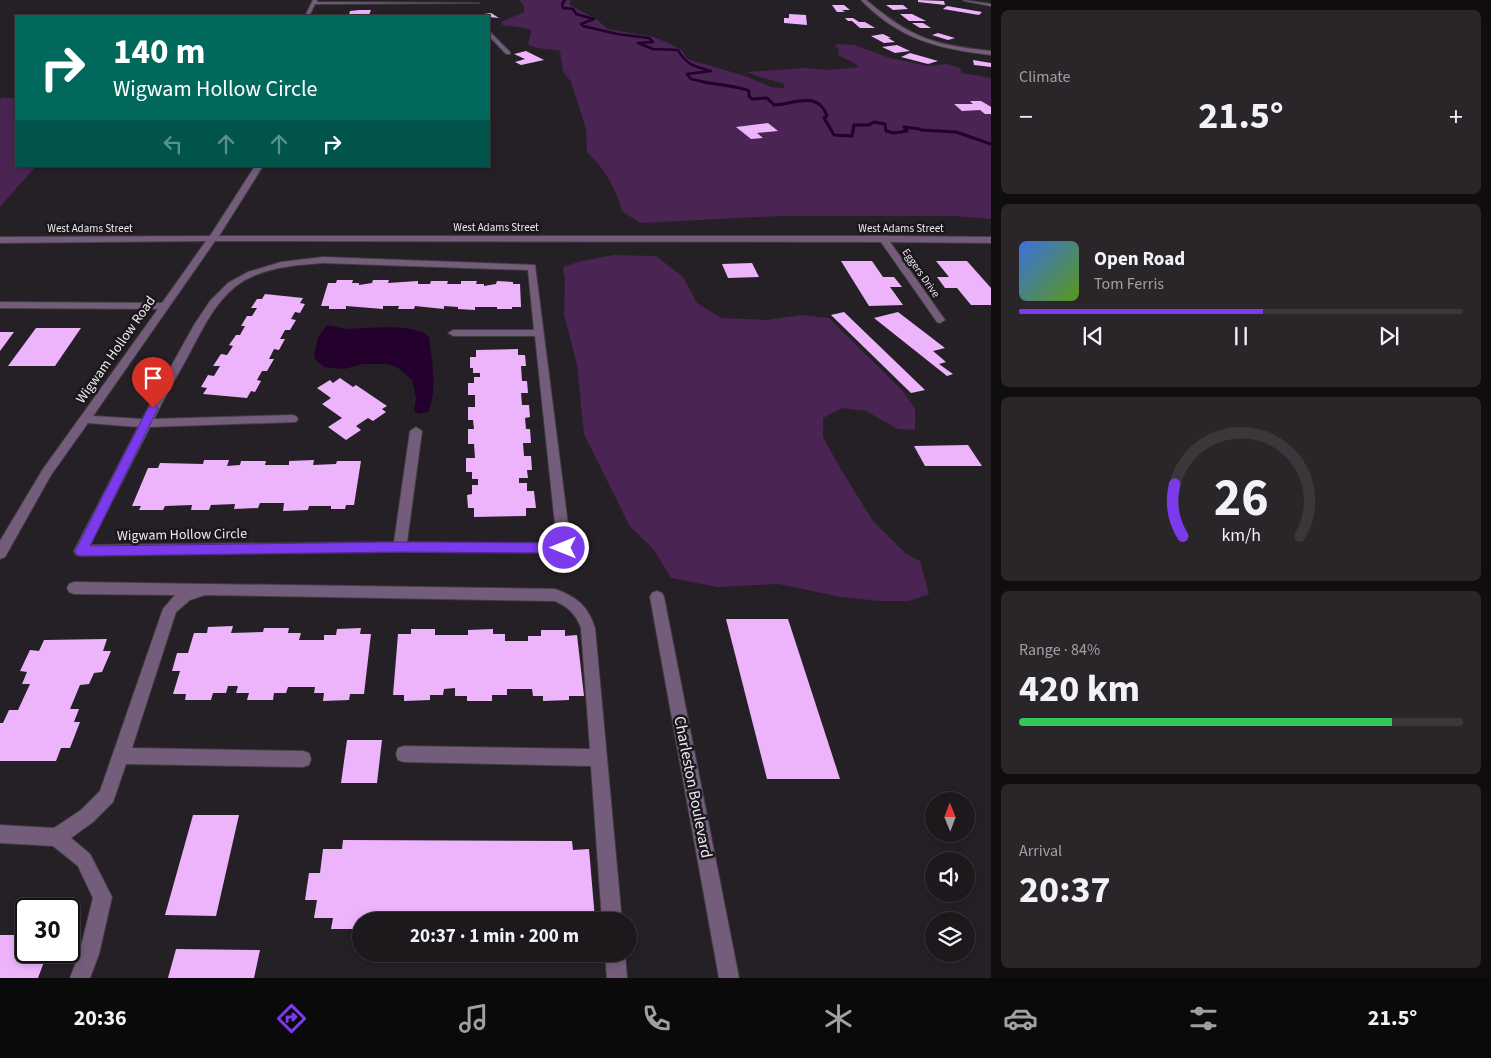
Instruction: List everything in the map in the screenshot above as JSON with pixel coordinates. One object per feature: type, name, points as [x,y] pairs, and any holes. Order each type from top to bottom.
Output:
[{"type":"street","points":[[863,0],[899,29],[914,36],[948,47],[991,53]]},
{"type":"street","points":[[966,0],[991,5]]},
{"type":"street","points":[[308,15],[314,2],[477,4]]},
{"type":"street","points":[[490,34],[508,53]]},
{"type":"street","name":"Wigwam Hollow Road","points":[[0,553],[47,472],[245,192],[258,167]]},
{"type":"street","name":"West Adams Street","points":[[0,240],[211,238],[991,240]]},
{"type":"street","name":"Eggers Drive","points":[[883,239],[940,320]]},
{"type":"street","name":"Wigwam Hollow Circle","points":[[323,260],[532,267],[564,548],[400,547],[81,551],[144,423],[206,316],[221,294],[241,278],[260,270],[296,262],[323,260]]},
{"type":"street","points":[[0,305],[164,306]]},
{"type":"street","points":[[452,332],[539,333]]},
{"type":"street","points":[[84,419],[144,423],[292,419]]},
{"type":"street","points":[[400,547],[416,432]]},
{"type":"street","points":[[74,588],[555,595],[571,601],[584,616],[588,628],[611,912]]},
{"type":"street","points":[[56,837],[87,816],[107,796],[170,609],[187,594],[205,589]]},
{"type":"street","name":"Charleston Boulevard","points":[[657,597],[729,978]]},
{"type":"street","points":[[404,754],[598,758]]},
{"type":"street","points":[[121,756],[304,759]]},
{"type":"street","points":[[0,834],[56,837],[84,860],[103,897],[89,954],[80,978]]},
{"type":"street","points":[[616,962],[617,978]]},
{"type":"shaded area","points":[[519,0],[570,0],[570,5],[596,19],[608,29],[654,37],[681,49],[687,59],[742,75],[771,87],[785,88],[783,83],[747,72],[804,68],[830,70],[859,67],[838,55],[839,49],[835,46],[838,44],[854,45],[890,58],[928,66],[947,64],[960,68],[962,73],[991,78],[991,219],[954,216],[781,216],[640,223],[622,211],[609,179],[587,152],[586,129],[571,82],[563,71],[560,51],[538,48],[528,44],[531,33],[530,29],[502,25],[501,22],[524,12],[524,6]]},
{"type":"shaded area","points":[[2,98],[15,98],[15,167],[35,167],[0,207],[0,100]]},
{"type":"shaded area","points":[[613,255],[656,256],[683,277],[697,303],[721,318],[767,320],[801,315],[829,318],[903,391],[915,409],[915,430],[898,429],[866,411],[842,408],[823,418],[823,437],[873,521],[905,553],[920,561],[929,594],[909,601],[880,601],[841,597],[779,584],[718,587],[671,578],[654,550],[629,525],[584,434],[577,365],[564,314],[565,280],[563,267]]},
{"type":"shaded area","points":[[326,326],[345,329],[413,329],[429,337],[434,385],[428,412],[420,414],[414,411],[416,398],[412,380],[397,367],[387,364],[363,364],[344,369],[324,367],[315,359],[314,354],[318,338]]},
{"type":"building","points":[[918,0],[944,1],[945,5],[918,2]]},
{"type":"building","points":[[832,5],[844,5],[850,10],[837,12]]},
{"type":"building","points":[[886,5],[903,5],[908,9],[893,10]]},
{"type":"building","points":[[947,6],[982,12],[979,15],[943,9]]},
{"type":"building","points":[[371,10],[369,15],[349,15],[350,11]]},
{"type":"building","points":[[491,13],[499,18],[490,17],[490,15],[477,15]]},
{"type":"building","points":[[396,14],[433,14],[433,15]]},
{"type":"building","points":[[789,14],[806,15],[807,25],[784,23],[784,18],[789,18]]},
{"type":"building","points":[[900,14],[912,14],[926,21],[909,21]]},
{"type":"building","points":[[845,18],[853,18],[859,22],[865,22],[875,28],[860,28]]},
{"type":"building","points":[[912,23],[923,23],[931,28],[920,28]]},
{"type":"building","points":[[938,33],[955,38],[948,40],[932,35]]},
{"type":"building","points":[[883,34],[895,42],[884,43],[871,36]]},
{"type":"building","points":[[897,45],[910,51],[895,53],[882,47]]},
{"type":"building","points":[[526,51],[544,60],[521,65],[515,62],[525,59],[514,54]]},
{"type":"building","points":[[910,53],[938,61],[928,64],[901,57]]},
{"type":"building","points":[[973,60],[991,63],[991,67],[974,65]]},
{"type":"building","points":[[970,101],[981,101],[988,105],[991,107],[991,114],[985,114],[980,110],[962,111],[954,104],[973,104]]},
{"type":"building","points":[[768,123],[778,131],[757,133],[763,138],[751,139],[736,127]]},
{"type":"building","points":[[841,261],[872,261],[883,277],[894,277],[902,287],[890,287],[903,305],[869,306]]},
{"type":"building","points":[[936,261],[967,261],[991,288],[991,305],[971,305],[957,288],[945,288],[937,277],[949,277]]},
{"type":"building","points":[[752,263],[759,277],[728,278],[722,264]]},
{"type":"building","points":[[337,280],[353,280],[352,283],[359,283],[359,285],[372,283],[373,280],[389,280],[388,283],[418,281],[418,284],[430,284],[431,281],[448,281],[447,284],[461,284],[461,281],[477,281],[476,284],[484,284],[484,286],[496,284],[497,281],[513,282],[513,284],[520,284],[521,307],[497,309],[497,307],[475,307],[475,310],[444,306],[444,309],[415,306],[414,309],[398,309],[399,306],[383,306],[383,309],[346,306],[346,309],[329,309],[329,306],[321,306],[328,283],[336,283]]},
{"type":"building","points":[[265,294],[303,298],[300,303],[305,304],[300,313],[295,312],[291,319],[296,320],[290,330],[285,330],[280,339],[285,339],[279,350],[274,349],[269,359],[274,359],[267,371],[262,371],[257,380],[261,381],[255,392],[251,391],[247,398],[203,394],[207,388],[201,387],[208,375],[214,376],[220,366],[213,366],[221,354],[227,355],[233,346],[229,345],[236,335],[240,335],[245,326],[241,326],[247,316],[252,316],[257,308],[251,308],[257,299],[262,299]]},
{"type":"building","points":[[844,312],[925,390],[911,393],[831,315]]},
{"type":"building","points":[[898,312],[945,348],[933,351],[946,362],[939,364],[953,374],[947,376],[874,318]]},
{"type":"building","points":[[36,328],[81,328],[55,366],[8,366]]},
{"type":"building","points":[[0,332],[14,332],[0,351]]},
{"type":"building","points":[[518,349],[518,355],[525,355],[526,366],[521,366],[522,381],[527,381],[528,393],[521,393],[522,405],[529,405],[530,417],[525,418],[526,429],[530,429],[531,443],[523,443],[524,456],[531,456],[532,470],[527,470],[528,478],[519,478],[519,483],[527,483],[527,491],[534,491],[536,508],[526,508],[526,516],[474,517],[474,508],[468,508],[467,495],[472,494],[472,485],[478,485],[478,479],[472,479],[472,472],[466,472],[466,458],[475,458],[474,444],[468,444],[468,429],[474,429],[473,420],[468,420],[468,407],[475,407],[475,395],[468,395],[468,383],[474,383],[474,377],[480,377],[480,373],[473,373],[473,368],[470,368],[470,357],[476,357],[476,350]]},
{"type":"building","points":[[340,378],[353,387],[356,385],[387,406],[382,409],[386,412],[373,421],[368,418],[356,426],[361,430],[346,440],[328,427],[342,418],[322,404],[331,398],[317,388],[330,380],[333,383]]},
{"type":"building","points":[[968,445],[982,466],[925,466],[914,446]]},
{"type":"building","points":[[204,460],[229,460],[227,466],[240,465],[241,461],[266,461],[265,465],[289,465],[289,461],[314,460],[313,465],[336,464],[337,461],[361,461],[354,505],[346,505],[345,509],[331,509],[331,506],[309,506],[308,510],[283,511],[284,503],[260,503],[258,508],[234,509],[235,504],[211,505],[209,510],[191,510],[192,505],[165,506],[163,510],[139,510],[141,506],[132,506],[148,468],[158,468],[160,463],[203,464]]},
{"type":"building","points":[[726,619],[788,619],[840,779],[767,779]]},
{"type":"building","points":[[233,626],[231,633],[263,632],[264,628],[289,628],[288,633],[301,633],[299,640],[324,640],[324,635],[336,635],[337,629],[361,628],[360,634],[371,634],[364,694],[350,694],[349,700],[323,701],[324,693],[314,693],[315,687],[288,687],[286,693],[274,693],[273,700],[247,700],[249,693],[236,693],[238,686],[228,686],[226,693],[213,693],[211,700],[185,700],[186,694],[173,694],[180,671],[172,671],[177,653],[188,653],[194,633],[207,633],[208,627]]},
{"type":"building","points":[[411,629],[435,629],[435,635],[468,635],[468,630],[493,629],[493,634],[505,634],[505,641],[528,641],[528,636],[541,636],[541,630],[565,630],[565,636],[577,635],[584,696],[569,696],[569,700],[543,701],[543,696],[533,696],[532,689],[507,689],[507,695],[492,695],[492,701],[467,701],[467,696],[455,696],[455,688],[444,689],[443,695],[430,695],[430,700],[404,701],[404,695],[393,695],[398,634],[411,634]]},
{"type":"building","points":[[107,639],[103,651],[111,651],[102,672],[94,673],[89,684],[80,685],[70,709],[79,709],[74,722],[80,722],[70,748],[61,748],[56,761],[0,761],[0,723],[3,723],[9,710],[18,710],[30,684],[22,684],[27,672],[20,671],[30,650],[39,651],[44,640]]},
{"type":"building","points":[[347,740],[382,740],[377,783],[341,783]]},
{"type":"building","points":[[193,815],[239,815],[216,916],[165,915]]},
{"type":"building","points":[[343,840],[572,841],[573,850],[589,849],[594,912],[352,912],[352,929],[331,929],[333,918],[314,918],[317,900],[305,900],[309,873],[320,873],[323,849],[342,849]]},
{"type":"building","points":[[0,935],[15,935],[15,963],[44,963],[38,978],[0,978]]},
{"type":"building","points":[[176,949],[260,950],[254,978],[168,978]]},
{"type":"waterway","points":[[565,0],[562,4],[563,8],[573,9],[576,14],[594,19],[581,24],[583,26],[617,34],[649,38],[653,42],[638,43],[653,49],[678,50],[688,62],[696,67],[711,71],[687,74],[691,79],[708,83]]},
{"type":"waterway","points":[[703,82],[708,83]]},
{"type":"waterway","points":[[708,83],[749,91],[749,96],[752,99],[767,98],[774,105],[805,100],[818,103],[823,108],[827,116],[824,118],[834,135],[852,136],[854,125],[869,125],[874,122],[885,124],[886,131],[894,133],[907,131],[904,127],[919,129]]},
{"type":"waterway","points":[[921,130],[956,132],[991,144]]},
{"type":"route","points":[[153,408],[81,551],[400,547],[564,548]]}]
